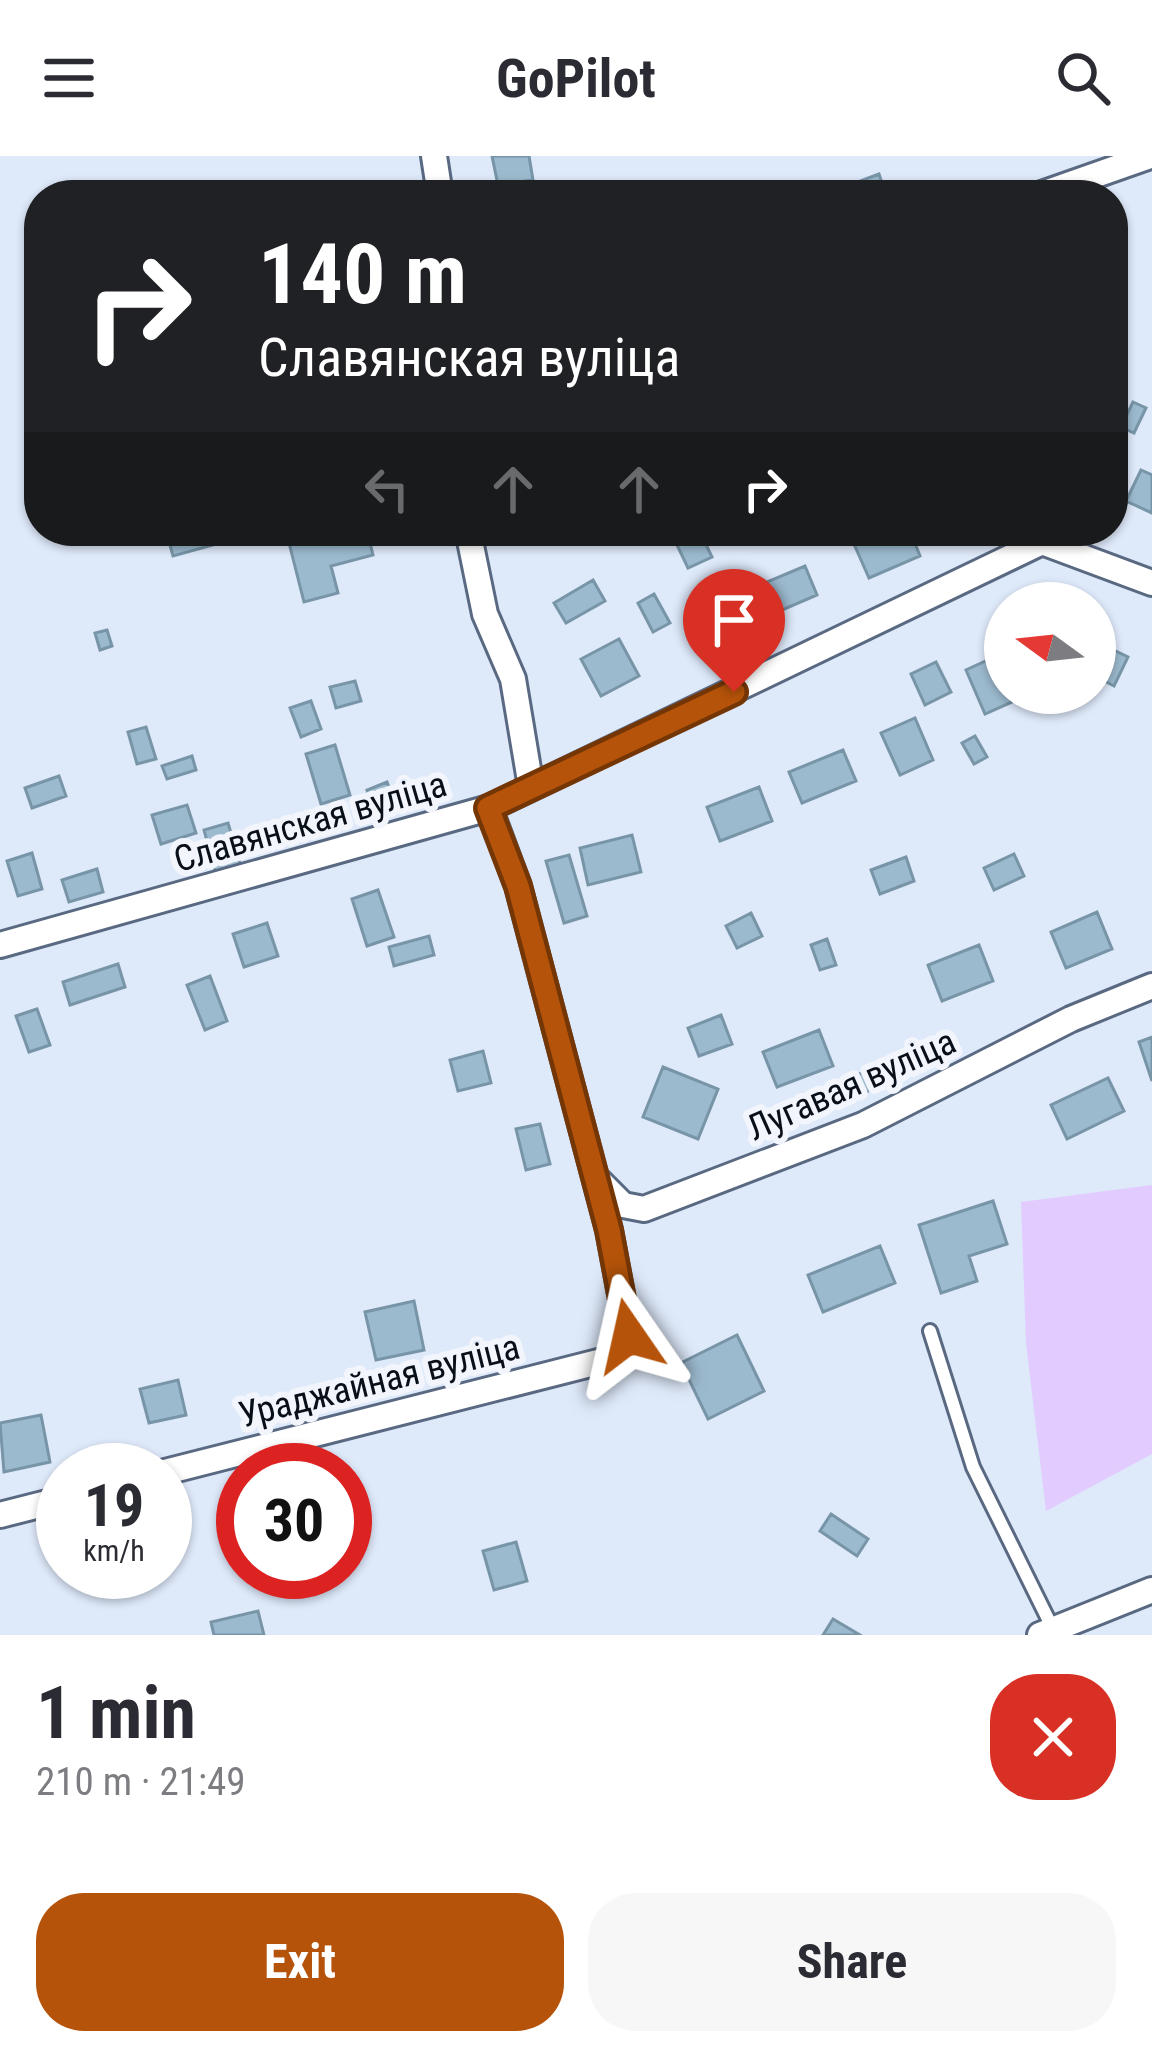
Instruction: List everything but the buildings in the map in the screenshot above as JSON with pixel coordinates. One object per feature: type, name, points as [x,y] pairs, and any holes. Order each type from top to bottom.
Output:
[{"type":"street","points":[[1082,180],[1150,156]]},
{"type":"street","points":[[470,546],[484,614],[514,679],[531,788]]},
{"type":"street","name":"Славянская вуліца","points":[[0,945],[488,808],[1034,546]]},
{"type":"street","name":"Славянская вуліца","points":[[1053,546],[1152,583]]},
{"type":"street","name":"Ураджайная вуліца","points":[[192,1465],[610,1359],[629,1336],[609,1230],[518,886],[488,808]]},
{"type":"street","name":"Лугавая вуліца","points":[[589,1165],[603,1191],[623,1205],[644,1209],[862,1125],[1071,1019],[1152,986]]},
{"type":"street","points":[[0,1515],[36,1505]]},
{"type":"street","points":[[1046,1631],[1152,1590]]},
{"type":"lane","points":[[930,1331],[973,1467],[1046,1631]]},
{"type":"shaded area","points":[[1152,1185],[1152,1454],[1046,1511],[1026,1343],[1021,1202]]},
{"type":"route","points":[[629,1336],[609,1230],[518,886],[488,808],[734,692]]}]
